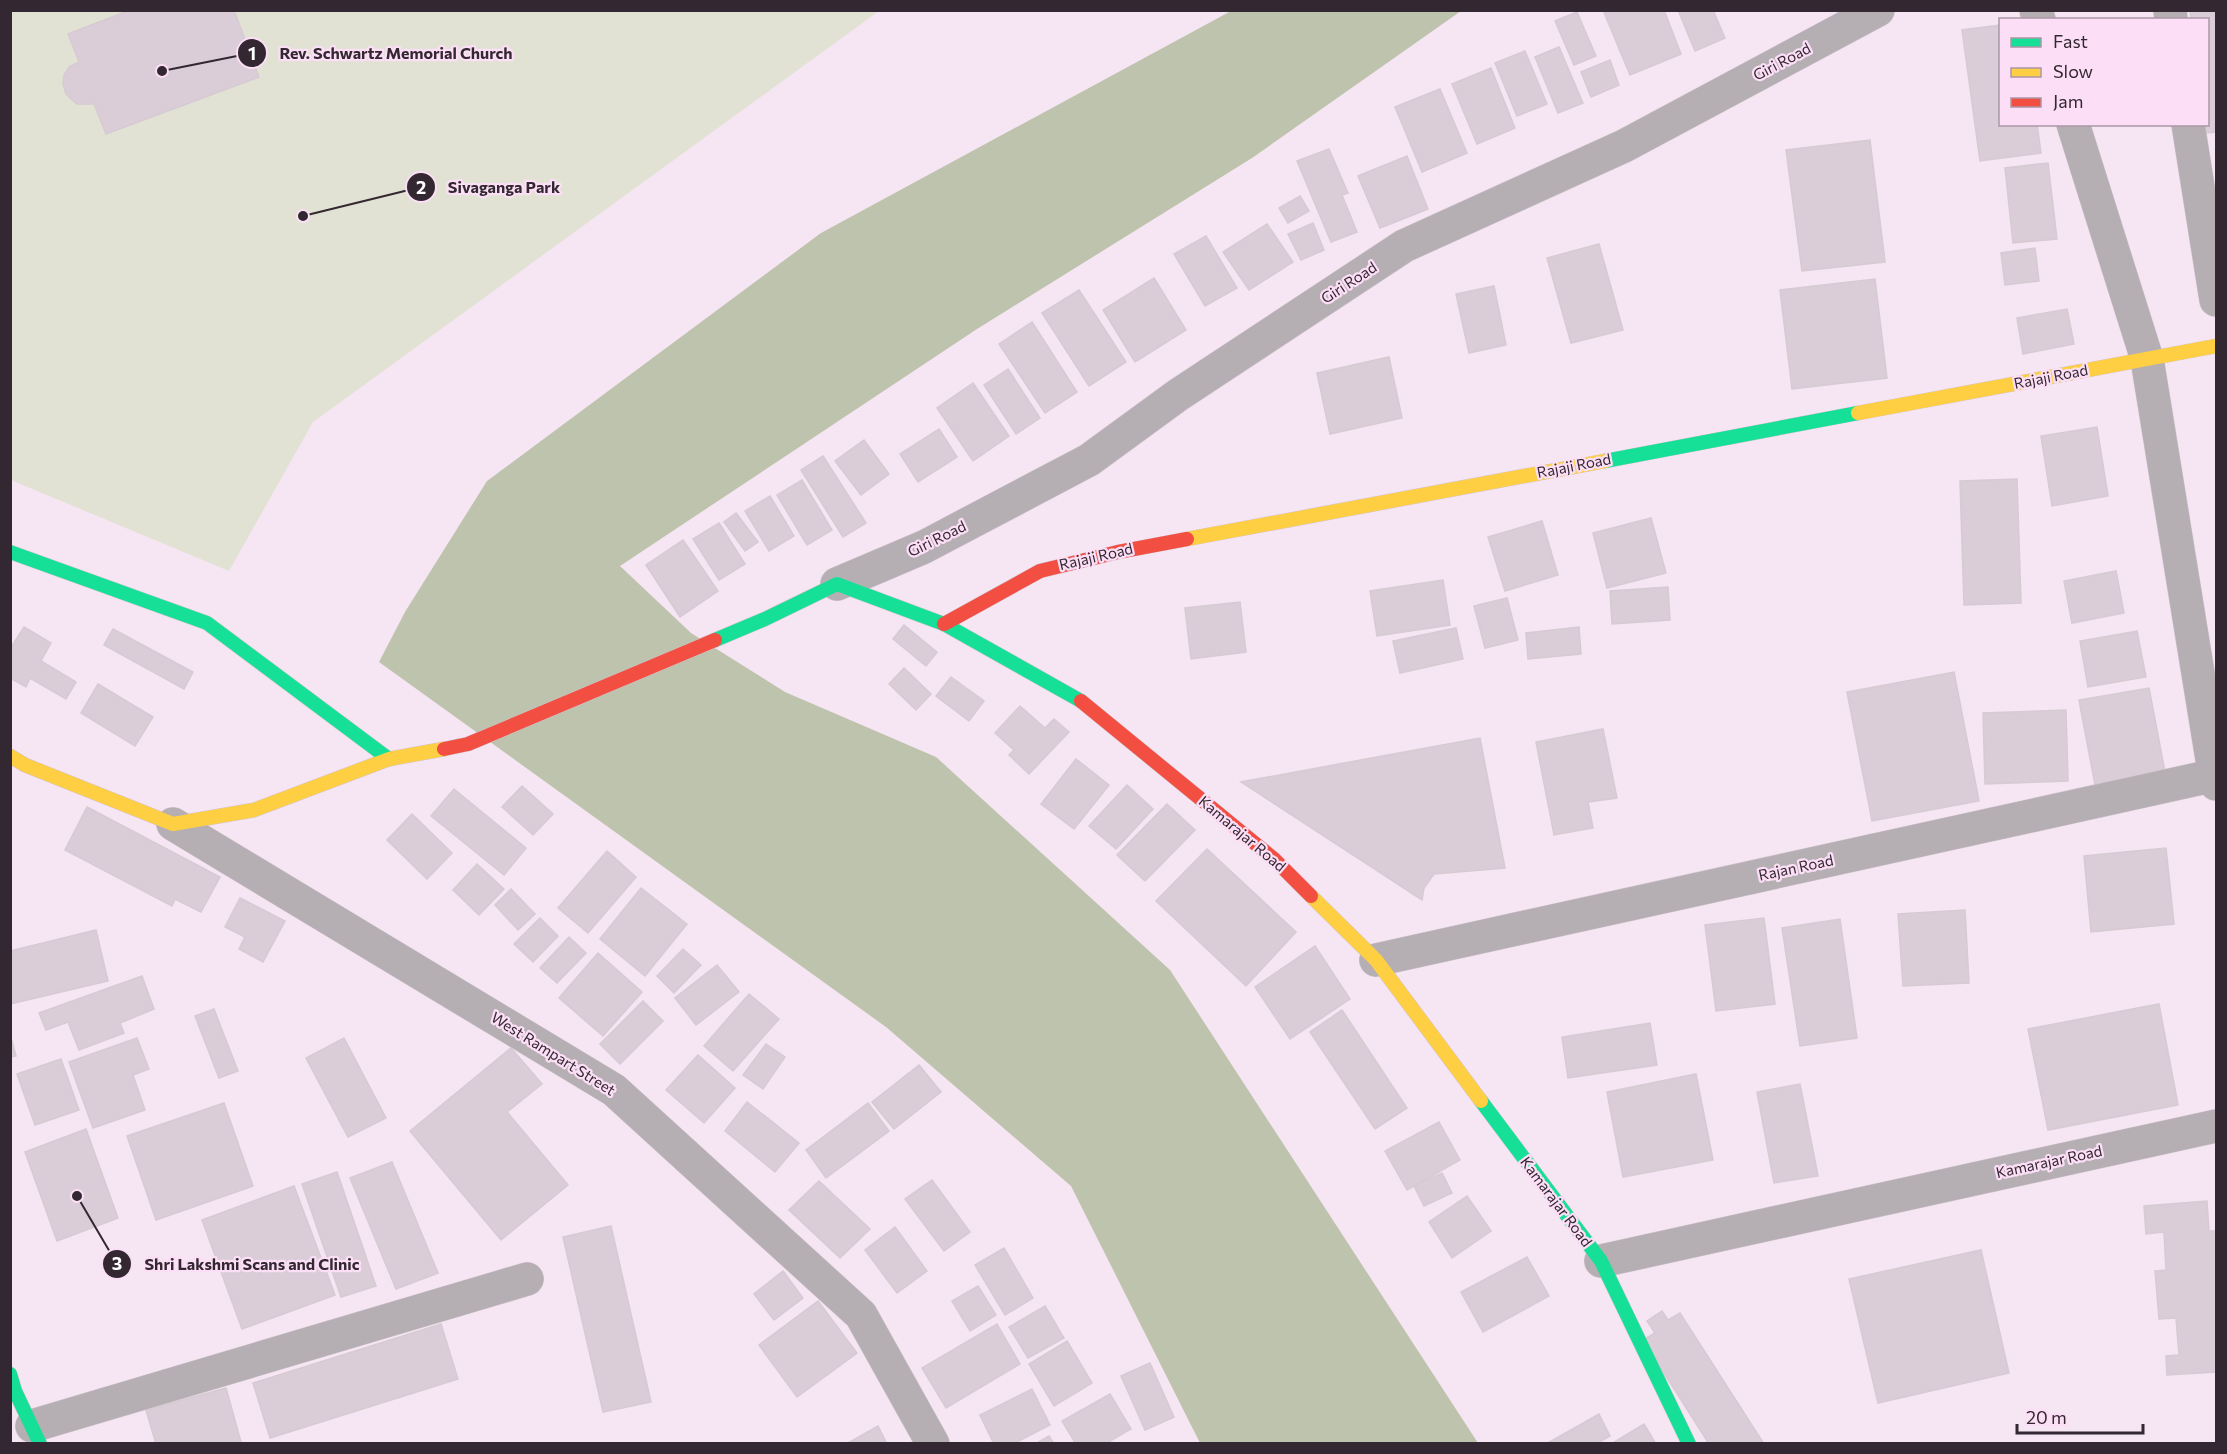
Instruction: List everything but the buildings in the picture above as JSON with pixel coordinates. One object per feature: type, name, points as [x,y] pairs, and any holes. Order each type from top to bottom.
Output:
[{"type":"main road","name":"Rajaji Road","points":[[944,624],[1040,571],[1118,552],[2217,346]]},
{"type":"main road","points":[[10,552],[207,623],[389,759]]},
{"type":"main road","points":[[10,756],[25,765],[173,824],[254,810],[389,759],[468,744],[765,620],[837,584]]},
{"type":"main road","name":"Kamarajar Road","points":[[837,584],[944,624],[1080,700],[1274,859],[1376,960],[1601,1261],[1689,1443]]},
{"type":"main road","points":[[10,1374],[13,1392],[36,1435]]},
{"type":"street","name":"Giri Road","points":[[837,584],[924,548],[1089,460],[1178,395],[1404,246],[1624,146],[1878,10]]},
{"type":"street","points":[[2074,126],[2147,359],[2216,778]]},
{"type":"street","points":[[2188,126],[2217,300]]},
{"type":"street","name":"Rajan Road","points":[[1376,960],[2216,778]]},
{"type":"street","name":"West Rampart Street","points":[[173,824],[614,1090],[861,1315],[933,1443]]},
{"type":"street","name":"Kamarajar Road","points":[[1601,1261],[2217,1125]]},
{"type":"street","points":[[36,1435],[527,1279]]},
{"type":"shaded area","points":[[10,11],[879,11],[313,422],[229,571],[11,480]]},
{"type":"shaded area","points":[[1231,11],[1461,11],[1252,158],[977,329],[620,566],[691,633],[785,692],[936,757],[1170,970],[1478,1443],[1200,1443],[1071,1186],[886,1027],[379,662],[405,612],[487,481],[821,233]]},
{"type":"traffic: fast","points":[[1605,461],[1858,413]]},
{"type":"traffic: fast","points":[[10,552],[207,623],[389,759]]},
{"type":"traffic: fast","points":[[715,640],[837,584],[944,624],[1081,701]]},
{"type":"traffic: fast","points":[[1481,1101],[1601,1261],[1689,1444]]},
{"type":"traffic: fast","points":[[10,1374],[15,1391],[40,1444]]},
{"type":"traffic: slow","points":[[1858,413],[2216,346]]},
{"type":"traffic: slow","points":[[1187,539],[1605,461]]},
{"type":"traffic: slow","points":[[10,756],[25,765],[173,824],[254,810],[389,759],[444,749]]},
{"type":"traffic: slow","points":[[1311,896],[1376,960],[1481,1101]]},
{"type":"traffic: jam","points":[[944,624],[1040,571],[1118,552],[1187,539]]},
{"type":"traffic: jam","points":[[444,749],[468,744],[715,640]]},
{"type":"traffic: jam","points":[[1081,701],[1274,859],[1311,896]]},
{"type":"place","name":"Rev. Schwartz Memorial Church","points":[[162,71]]},
{"type":"place","name":"Sivaganga Park","points":[[303,216]]},
{"type":"place","name":"Shri Lakshmi Scans and Clinic","points":[[77,1196]]}]
